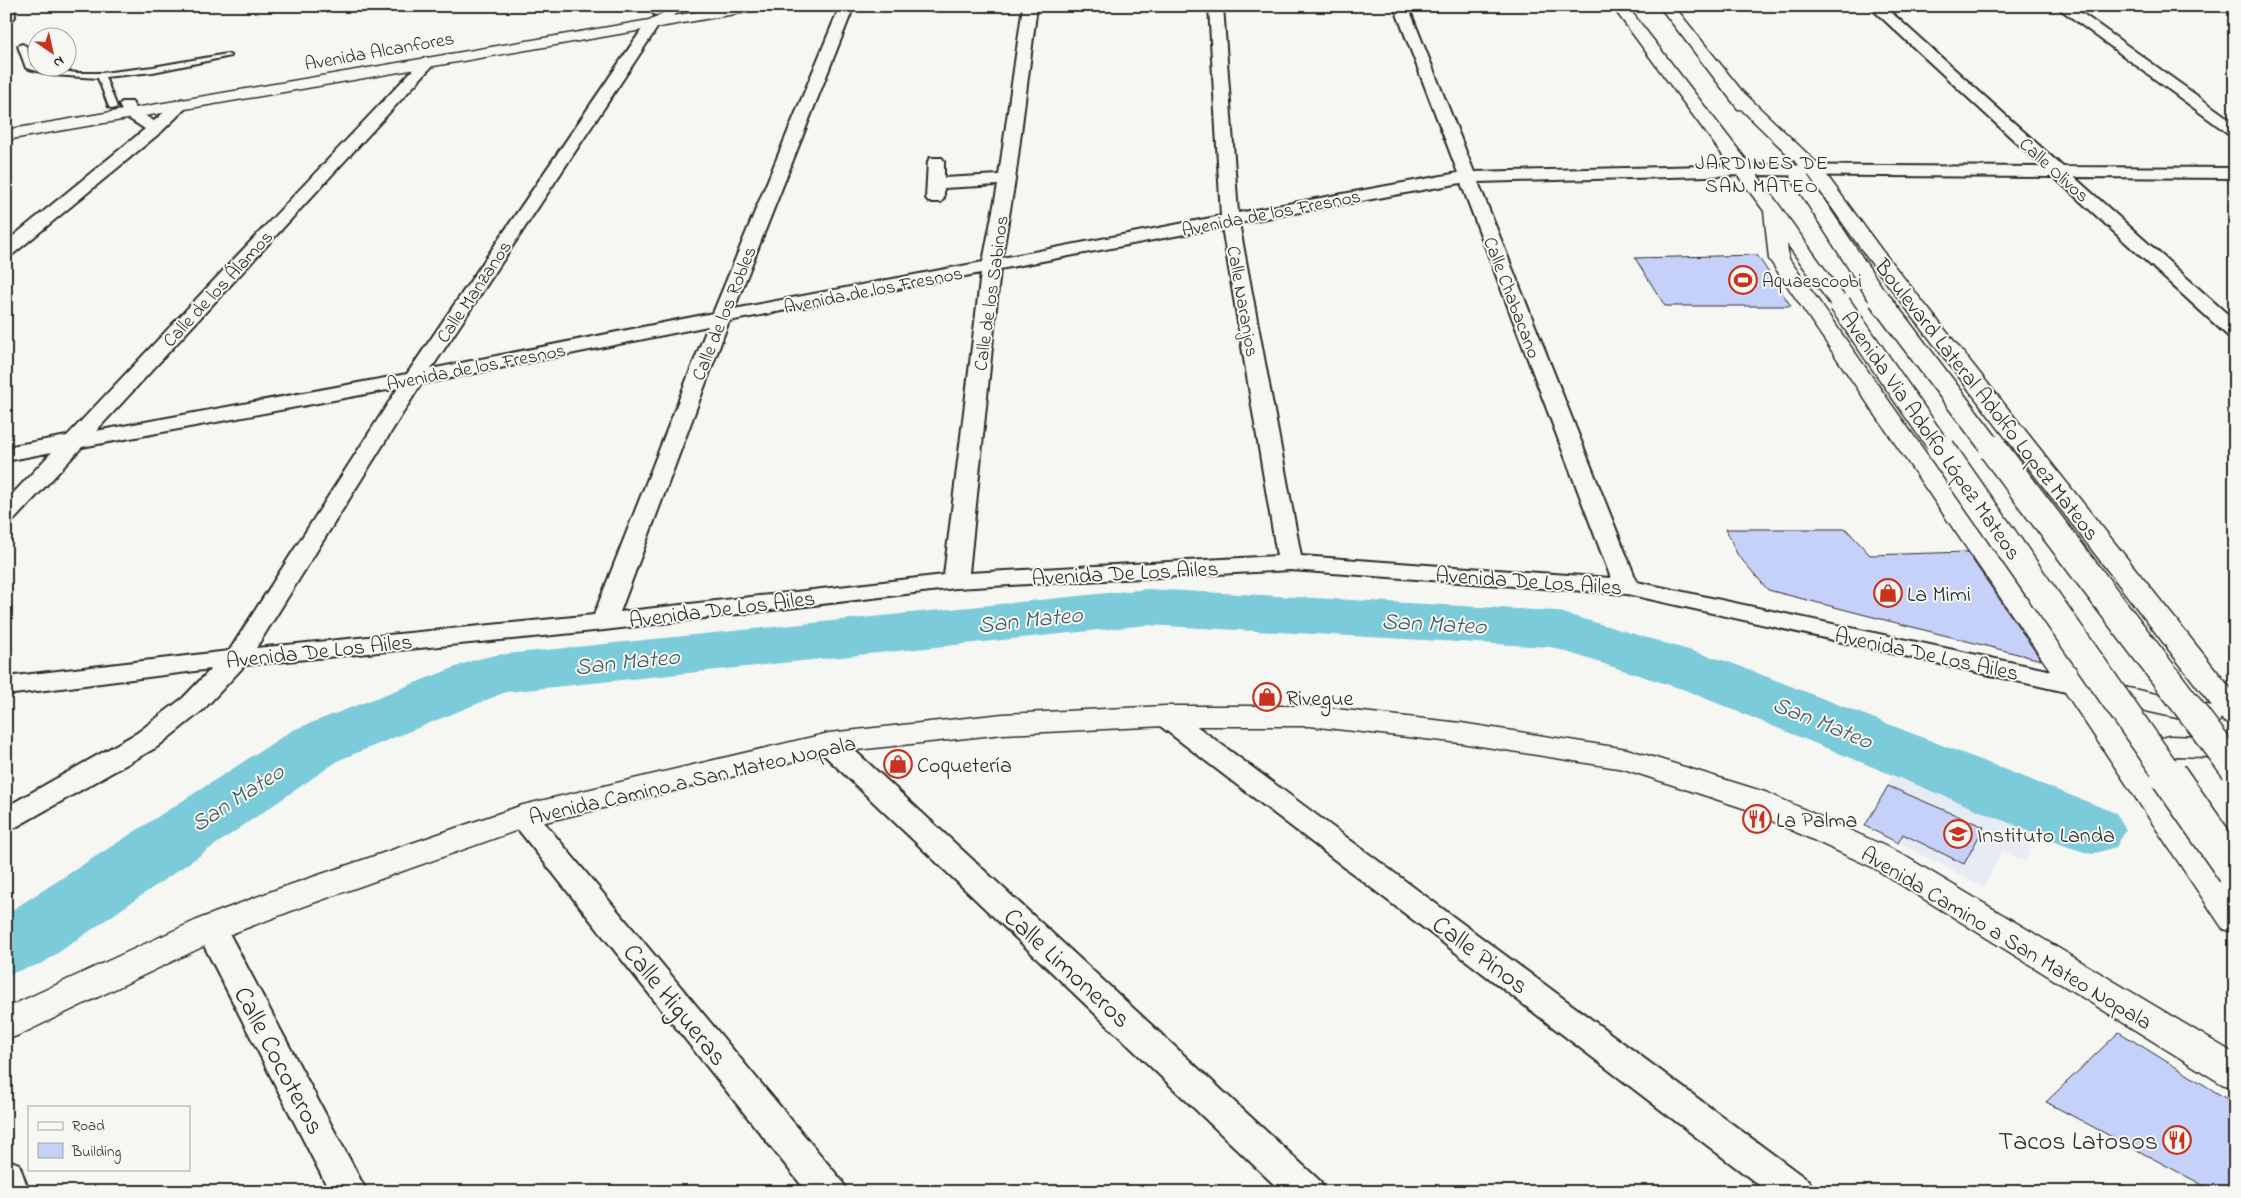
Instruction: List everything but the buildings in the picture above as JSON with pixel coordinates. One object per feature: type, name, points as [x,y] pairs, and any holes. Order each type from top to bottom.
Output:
[{"type":"main road","name":"Avenida Alcanfores","points":[[6,125],[123,108],[660,12],[704,6]]},
{"type":"main road","name":"Avenida Alcanfores","points":[[6,135],[123,108],[182,104],[428,62],[660,12],[758,6]]},
{"type":"main road","name":"Avenida Via Adolfo López Mateos","points":[[1619,6],[1745,170],[2235,871]]},
{"type":"main road","name":"Boulevard Lateral Adolfo Lopez Mateos","points":[[1666,6],[1732,91],[1804,170],[1873,252],[2235,715]]},
{"type":"main road","name":"Avenida Via Adolfo López Mateos","points":[[1804,170],[1880,299],[2235,769]]},
{"type":"main road","points":[[1774,211],[1779,259],[2075,685],[2235,920]]},
{"type":"main road","name":"Avenida De Los Ailes","points":[[2075,685],[2235,721]]},
{"type":"main road","name":"Avenida Camino a San Mateo Nopala","points":[[6,1025],[212,928],[288,899],[523,816],[829,743],[1003,724],[1164,716],[1309,716],[1461,733],[1627,759],[1757,801],[1886,860],[2235,1073]]},
{"type":"main road","points":[[2135,772],[2169,746],[2235,748]]},
{"type":"street","name":"Calle de los Robles","points":[[604,622],[721,317],[847,6]]},
{"type":"street","name":"Calle de los Sabinos","points":[[956,582],[991,267],[1007,180],[1030,6]]},
{"type":"street","name":"Calle Naranjos","points":[[1216,6],[1230,220],[1290,563]]},
{"type":"street","name":"Calle Chabacano","points":[[1401,6],[1466,177],[1628,587]]},
{"type":"street","name":"Calle Olivos","points":[[1876,6],[2235,332]]},
{"type":"street","points":[[2063,6],[2235,131]]},
{"type":"street","name":"Calle Manzanos","points":[[6,820],[147,740],[193,704],[237,658],[414,379],[660,12]]},
{"type":"street","name":"Calle de los Álamos","points":[[6,515],[428,62]]},
{"type":"street","points":[[6,251],[155,129],[182,104]]},
{"type":"street","points":[[123,108],[155,129]]},
{"type":"street","points":[[936,161],[936,190],[1007,180]]},
{"type":"street","name":"Avenida de los Fresnos","points":[[6,454],[414,379],[721,317],[1387,190],[1466,177],[1804,170]]},
{"type":"street","points":[[1804,170],[2060,173],[2235,172]]},
{"type":"street","name":"Avenida De Los Ailes","points":[[6,686],[237,658],[604,622],[956,582],[1290,563],[1628,587],[2075,685]]},
{"type":"street","name":"Calle Pinos","points":[[1164,716],[1796,1192]]},
{"type":"street","name":"Calle Limoneros","points":[[829,743],[1307,1192]]},
{"type":"street","name":"Calle Higueras","points":[[523,816],[829,1192]]},
{"type":"street","name":"Calle Cocoteros","points":[[212,928],[349,1192]]},
{"type":"street","points":[[6,1175],[11,1192]]},
{"type":"lane","points":[[6,21],[12,17],[11,6]]},
{"type":"lane","points":[[22,46],[29,66],[46,72],[101,76],[227,56]]},
{"type":"lane","points":[[101,76],[123,108]]},
{"type":"shaded area","name":"Instituto Landa","points":[[1895,770],[2037,825],[2026,862],[2002,851],[1984,887],[1865,826]]},
{"type":"waterway","name":"San Mateo","points":[[6,947],[17,943],[316,745],[496,674],[1147,607],[1556,629],[1707,676],[2092,830]]},
{"type":"place","name":"Aquaescoobi","points":[[1743,280]]},
{"type":"place","name":"La Mimi","points":[[1888,593]]},
{"type":"place","name":"Rivegue","points":[[1267,697]]},
{"type":"place","name":"Coquetería","points":[[898,764]]},
{"type":"place","name":"La Palma","points":[[1757,819]]},
{"type":"place","name":"Instituto Landa","points":[[1958,834]]},
{"type":"place","name":"Tacos Latosos","points":[[2177,1140]]},
{"type":"district","name":"JARDINES DE SAN MATEO","points":[[1762,174]]}]
